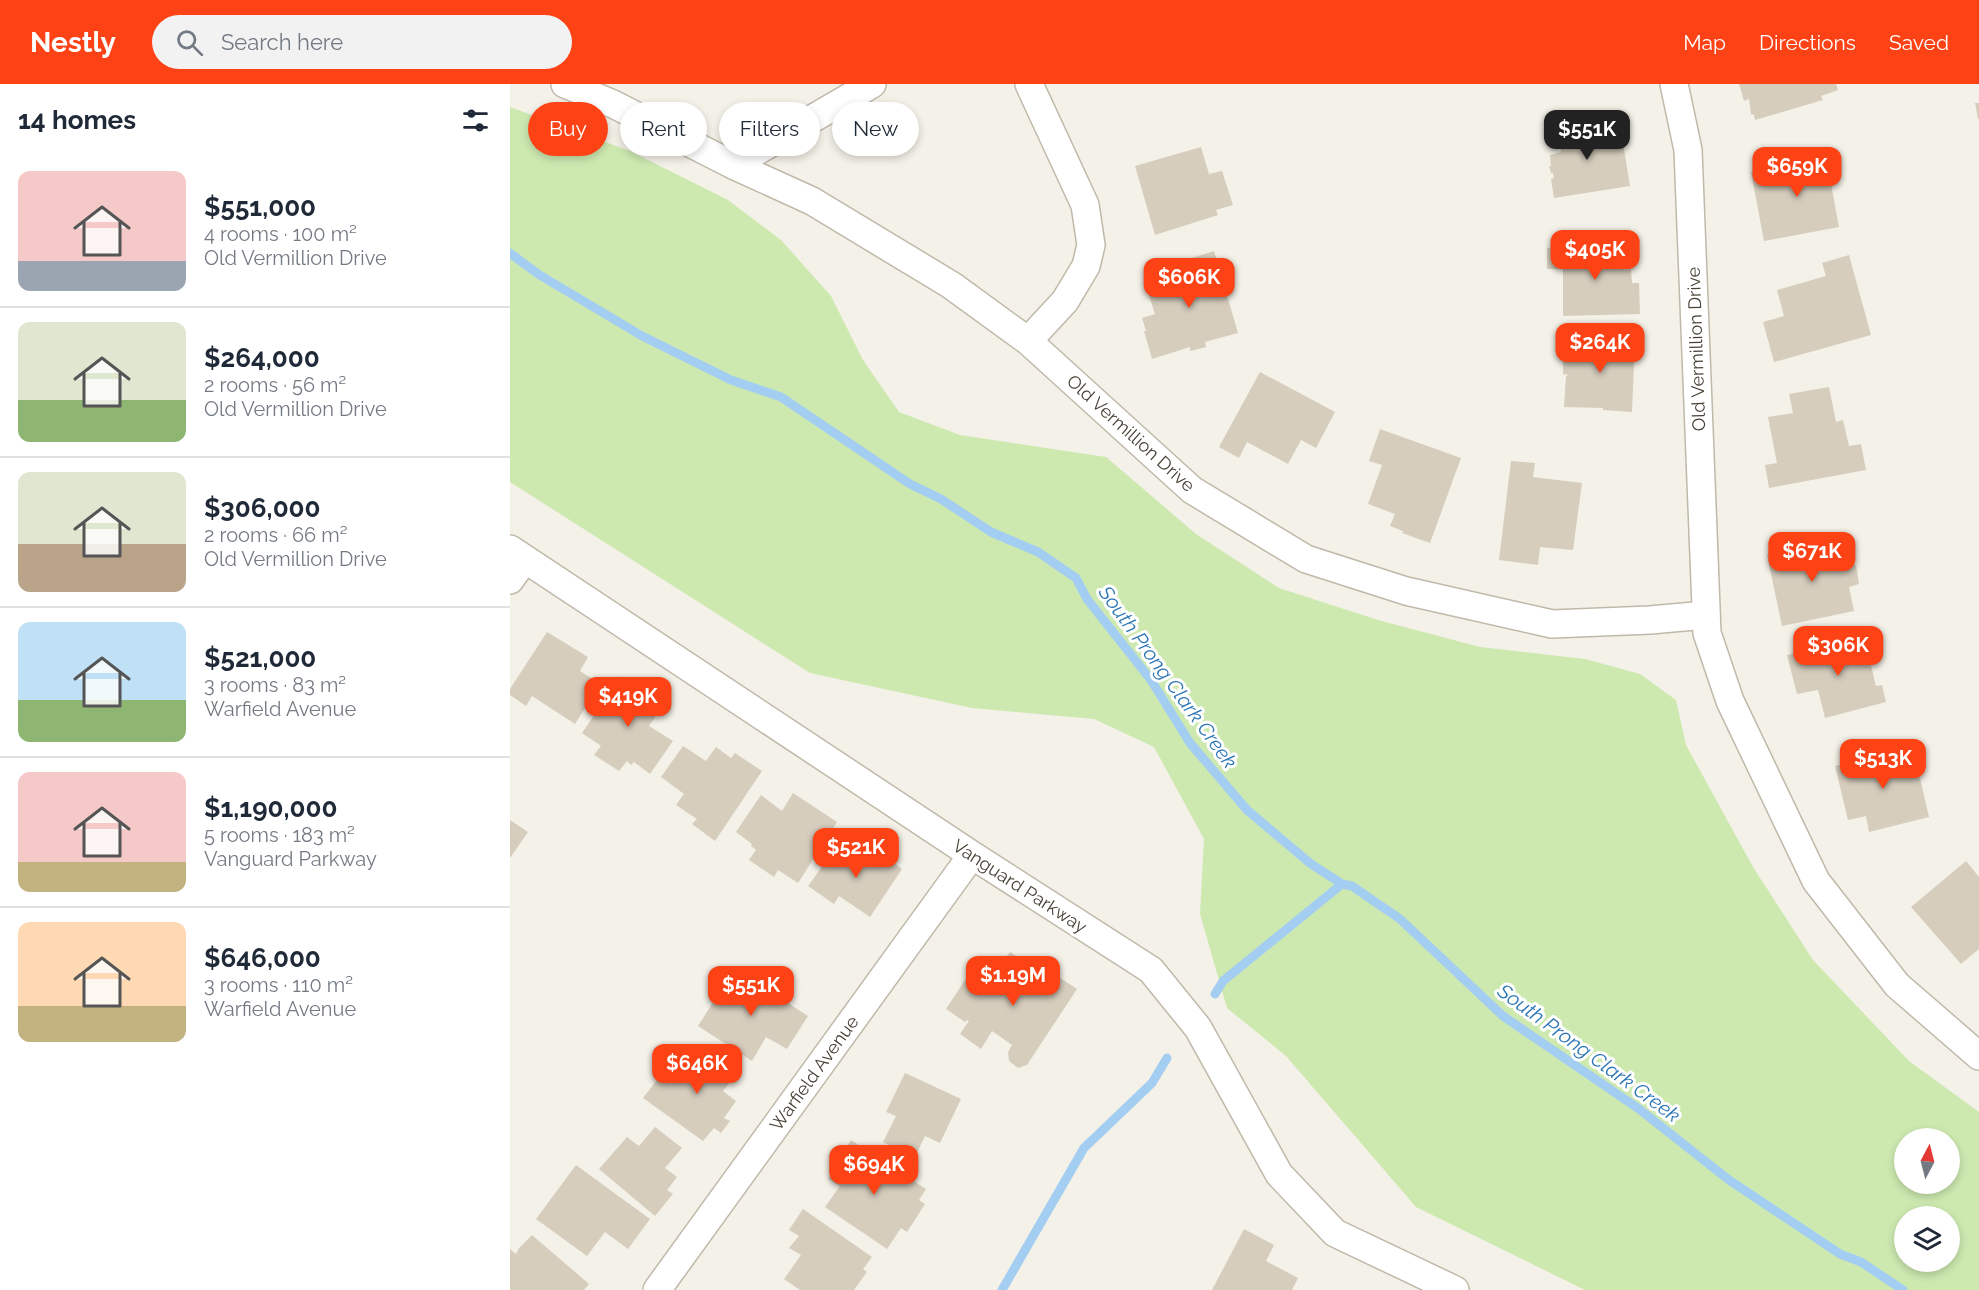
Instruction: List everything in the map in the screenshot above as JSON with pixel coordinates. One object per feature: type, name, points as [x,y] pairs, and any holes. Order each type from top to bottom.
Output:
[{"type":"street","name":"Old Vermillion Drive","points":[[565,84],[613,104],[733,165],[812,201],[951,285],[1028,341],[1192,489],[1306,559],[1406,591],[1552,624],[1706,615]]},
{"type":"street","points":[[733,165],[872,84]]},
{"type":"street","points":[[1028,341],[1065,302],[1086,266],[1091,245],[1085,206],[1029,84]]},
{"type":"street","name":"Old Vermillion Drive","points":[[1674,84],[1688,150],[1707,633],[1730,701],[1816,881],[1897,985],[1979,1056]]},
{"type":"street","points":[[510,580],[518,554]]},
{"type":"street","name":"Vanguard Parkway","points":[[518,554],[972,855],[1151,970],[1198,1028],[1279,1174],[1335,1233],[1455,1290]]},
{"type":"street","name":"Warfield Avenue","points":[[657,1290],[972,855]]},
{"type":"green space","points":[[510,107],[528,114],[528,156],[608,156],[608,143],[620,147],[620,156],[640,156],[728,200],[781,240],[831,296],[863,360],[899,412],[960,435],[1106,457],[1196,534],[1279,588],[1378,620],[1480,647],[1585,659],[1640,674],[1676,700],[1686,745],[1753,867],[1813,960],[1909,1061],[1979,1112],[1979,1290],[1585,1290],[1416,1207],[1286,1056],[1227,1008],[1200,914],[1204,839],[1154,747],[1094,719],[972,708],[810,673],[510,482]]},
{"type":"building","points":[[1739,84],[1836,84],[1838,90],[1821,96],[1823,100],[1755,120],[1754,115],[1751,114],[1749,99],[1744,101]]},
{"type":"building","points":[[1975,103],[1979,103],[1979,119],[1978,119]]},
{"type":"building","points":[[1604,118],[1609,144],[1623,143],[1630,186],[1554,198],[1551,179],[1554,178],[1549,166],[1551,166],[1550,155],[1561,152],[1557,126]]},
{"type":"building","points":[[1201,147],[1209,174],[1222,171],[1233,205],[1216,210],[1218,215],[1155,235],[1135,166]]},
{"type":"building","points":[[1834,156],[1839,182],[1831,184],[1839,227],[1764,241],[1751,172]]},
{"type":"building","points":[[1621,243],[1623,270],[1631,269],[1632,283],[1639,283],[1640,314],[1563,316],[1563,269],[1547,269],[1547,248]]},
{"type":"building","points":[[1214,251],[1238,333],[1205,342],[1206,347],[1190,351],[1190,347],[1152,359],[1142,318],[1155,314],[1146,286],[1186,274],[1182,261]]},
{"type":"building","points":[[1849,255],[1871,335],[1774,362],[1763,322],[1784,316],[1777,290],[1826,276],[1822,263]]},
{"type":"building","points":[[1569,338],[1635,340],[1632,412],[1603,410],[1603,408],[1564,407],[1566,376],[1569,375],[1563,374],[1563,358],[1569,358]]},
{"type":"building","points":[[1260,372],[1335,412],[1316,448],[1301,440],[1288,464],[1247,442],[1239,458],[1219,447]]},
{"type":"building","points":[[1829,387],[1836,422],[1843,420],[1849,446],[1861,444],[1866,470],[1769,488],[1765,465],[1777,463],[1768,417],[1793,413],[1789,394]]},
{"type":"building","points":[[1380,429],[1461,458],[1430,543],[1390,526],[1395,514],[1368,504],[1382,465],[1369,461]]},
{"type":"building","points":[[1511,461],[1535,463],[1533,477],[1582,483],[1573,550],[1540,547],[1538,565],[1499,560]]},
{"type":"building","points":[[1838,540],[1844,568],[1856,565],[1859,584],[1849,587],[1854,611],[1782,626],[1767,555]]},
{"type":"building","points":[[547,632],[588,657],[580,671],[600,684],[575,724],[532,696],[526,706],[510,695],[510,689]]},
{"type":"building","points":[[1864,637],[1876,686],[1882,685],[1886,702],[1825,718],[1818,690],[1797,694],[1787,655]]},
{"type":"building","points":[[621,676],[664,704],[649,726],[673,741],[650,774],[634,762],[631,765],[627,761],[619,771],[594,755],[601,746],[582,733]]},
{"type":"building","points":[[683,746],[706,761],[716,747],[731,758],[735,753],[762,771],[715,841],[692,824],[697,819],[676,805],[684,794],[661,777]]},
{"type":"building","points":[[1913,748],[1929,817],[1869,832],[1866,816],[1848,820],[1835,766]]},
{"type":"building","points":[[793,793],[837,822],[798,883],[778,870],[774,877],[749,860],[756,850],[736,832],[761,795],[782,811]]},
{"type":"building","points":[[510,820],[528,832],[510,858]]},
{"type":"building","points":[[837,846],[858,861],[865,850],[877,858],[880,853],[902,869],[870,917],[839,896],[834,904],[808,886]]},
{"type":"building","points":[[1966,861],[1979,877],[1979,949],[1961,964],[1911,907]]},
{"type":"building","points":[[1010,952],[1046,974],[1048,970],[1077,989],[1027,1065],[1018,1068],[1009,1061],[1008,1052],[1012,1045],[992,1031],[981,1049],[960,1034],[969,1021],[965,1022],[946,1009],[967,977],[983,988]]},
{"type":"building","points":[[740,972],[808,1016],[787,1049],[766,1037],[752,1061],[698,1026],[726,982],[732,985]]},
{"type":"building","points":[[707,1047],[739,1070],[723,1091],[736,1101],[724,1118],[730,1121],[721,1133],[714,1128],[703,1141],[643,1098],[660,1076],[671,1084],[685,1064],[692,1068]]},
{"type":"building","points":[[905,1073],[961,1099],[940,1143],[925,1136],[915,1157],[883,1142],[896,1116],[886,1112]]},
{"type":"building","points":[[655,1127],[682,1148],[665,1168],[677,1177],[667,1190],[673,1194],[655,1216],[599,1169],[627,1137],[639,1146]]},
{"type":"building","points":[[851,1140],[926,1189],[919,1200],[925,1204],[907,1232],[901,1228],[887,1249],[825,1207],[840,1186],[828,1179],[843,1158],[841,1156]]},
{"type":"building","points":[[576,1165],[650,1219],[628,1249],[605,1232],[587,1256],[536,1219]]},
{"type":"building","points":[[803,1209],[872,1257],[863,1269],[867,1272],[854,1290],[800,1290],[784,1279],[801,1255],[789,1248],[799,1236],[789,1230]]},
{"type":"building","points":[[1244,1229],[1274,1245],[1266,1261],[1298,1278],[1292,1290],[1212,1290]]},
{"type":"building","points":[[532,1235],[589,1284],[584,1290],[510,1290],[510,1249],[516,1254]]},
{"type":"waterway","name":"South Prong Clark Creek","points":[[510,253],[538,274],[642,336],[731,380],[781,397],[910,484],[941,499],[991,532],[1038,552],[1076,578],[1087,599],[1151,680],[1190,743],[1247,810],[1311,864],[1342,884],[1352,886],[1400,919],[1503,1016],[1639,1109],[1729,1180],[1840,1254],[1861,1262],[1903,1290]]},
{"type":"waterway","points":[[1215,994],[1223,981],[1342,884]]},
{"type":"waterway","points":[[1002,1290],[1084,1148],[1152,1083],[1167,1058]]}]
